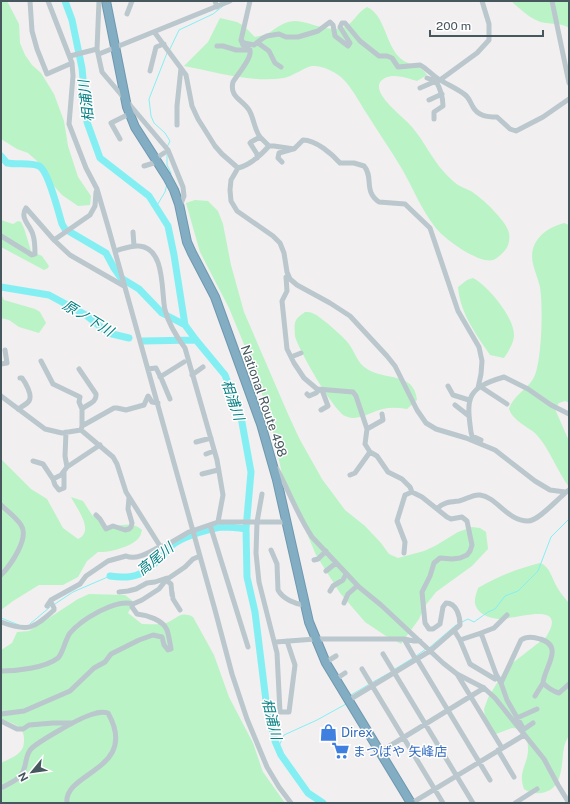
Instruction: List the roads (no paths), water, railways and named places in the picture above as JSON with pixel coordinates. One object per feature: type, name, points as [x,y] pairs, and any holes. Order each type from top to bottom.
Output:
[{"type":"highway","name":"National Route 498","points":[[106,1],[124,99],[129,114],[135,127],[172,187],[179,206],[187,242],[224,318],[235,356],[254,404],[272,461],[304,605],[315,638],[326,662],[412,803]]},
{"type":"street","points":[[30,1],[32,31],[37,49],[47,74],[72,63]]},
{"type":"street","points":[[48,1],[53,17],[71,56],[73,76],[69,124],[86,168],[97,189],[158,403],[232,674],[247,719],[267,767],[291,803]]},
{"type":"street","points":[[100,1],[98,52],[102,72],[168,150],[183,187],[184,196],[179,206]]},
{"type":"street","points":[[127,14],[132,1]]},
{"type":"street","points":[[215,1],[217,7]]},
{"type":"street","points":[[71,56],[91,50],[98,52],[114,48],[155,33],[230,1]]},
{"type":"street","points":[[250,1],[241,40],[243,45],[250,50]]},
{"type":"street","points":[[420,88],[438,80],[477,53],[489,40],[490,24],[482,1]]},
{"type":"street","points":[[552,1],[569,83]]},
{"type":"street","points":[[241,40],[244,43],[254,45],[262,38],[279,34],[286,37],[298,38],[318,30],[330,22],[333,25],[335,36],[348,46],[350,43],[340,27],[342,23],[345,23],[360,41],[379,56],[388,56],[392,58],[398,67],[420,65],[438,80],[465,94],[480,114],[486,117],[497,116],[510,129],[516,131],[542,117],[569,99]]},
{"type":"street","points":[[155,33],[186,75],[192,106],[198,119],[218,150],[238,168]]},
{"type":"street","points":[[258,43],[269,51],[275,63],[281,67]]},
{"type":"street","points":[[217,46],[223,46],[236,50],[250,50]]},
{"type":"street","points":[[150,68],[156,48],[167,49]]},
{"type":"street","points":[[250,50],[250,57],[233,82],[232,86],[237,98],[249,110],[260,137],[269,146],[294,149]]},
{"type":"street","points":[[177,125],[177,106],[181,68]]},
{"type":"street","points":[[427,78],[438,80]]},
{"type":"street","points":[[434,119],[434,112],[443,106],[442,94],[438,80]]},
{"type":"street","points":[[429,100],[442,94]]},
{"type":"street","points":[[120,139],[111,123],[129,114]]},
{"type":"street","points":[[257,158],[257,154],[250,144],[260,137]]},
{"type":"street","points":[[282,162],[278,158],[278,153],[294,149],[303,140],[308,140],[330,153],[340,163],[354,163],[364,166],[368,173],[370,191],[376,200],[379,202],[405,204],[430,228],[458,312],[479,347],[482,361],[479,388]]},
{"type":"street","points":[[269,146],[257,158],[243,167],[238,168],[231,180],[231,201],[237,211],[273,236],[280,243],[290,279],[297,285],[350,316],[395,366],[417,410],[426,423],[436,429],[466,438],[495,450],[535,481],[550,490],[567,491]]},
{"type":"street","points":[[144,166],[156,160],[164,153]]},
{"type":"street","points":[[54,240],[90,215],[95,206],[97,189]]},
{"type":"street","points":[[1,236],[32,255],[35,254],[34,236],[24,216],[24,211],[26,208],[54,240],[70,255],[124,286]]},
{"type":"street","points":[[133,232],[134,246]]},
{"type":"street","points":[[1,622],[18,628],[34,626],[54,610],[51,605],[52,600],[80,584],[86,576],[108,561],[126,556],[130,558],[142,555],[161,546],[165,546],[211,528],[218,522],[223,495],[211,438],[185,348],[174,333],[165,309],[158,262],[153,254],[140,246],[115,250]]},
{"type":"street","points":[[286,277],[287,291],[282,301],[287,349],[304,378],[317,389],[353,392],[356,396],[366,429],[365,444],[370,452],[377,456],[388,472],[402,479],[410,486],[412,492],[447,517],[451,519],[462,517],[465,518],[472,545],[467,555],[452,559],[440,558],[434,563],[430,576],[422,592],[425,623],[429,629],[433,629],[440,624],[443,607],[446,603],[450,603],[454,606],[458,613],[460,623],[454,630],[429,649],[371,684],[349,700]]},
{"type":"street","points":[[1,364],[7,363],[5,350]]},
{"type":"street","points":[[291,357],[301,353]]},
{"type":"street","points":[[41,361],[53,384],[80,397],[79,402],[82,409],[82,428],[113,457],[129,498],[156,542],[161,546]]},
{"type":"street","points":[[160,377],[184,362]]},
{"type":"street","points":[[192,375],[203,367]]},
{"type":"street","points":[[148,368],[156,368],[170,399]]},
{"type":"street","points":[[79,369],[96,394],[95,400],[82,409]]},
{"type":"street","points":[[490,448],[486,442],[472,436],[469,416],[469,400],[474,391],[504,377],[528,389],[569,414]]},
{"type":"street","points":[[18,409],[29,400],[30,396],[25,381],[20,378]]},
{"type":"street","points":[[68,386],[71,393]]},
{"type":"street","points":[[448,386],[453,395],[469,400]]},
{"type":"street","points":[[479,388],[507,404]]},
{"type":"street","points":[[307,394],[309,396],[321,390]]},
{"type":"street","points":[[321,390],[328,406],[321,410]]},
{"type":"street","points":[[1,396],[45,429],[62,433],[82,428],[114,408],[126,410],[144,405],[148,396],[152,402],[158,403]]},
{"type":"street","points":[[455,405],[469,416]]},
{"type":"street","points":[[366,429],[382,420],[382,414]]},
{"type":"street","points":[[33,461],[43,464],[53,479],[55,486],[59,490],[64,488],[66,469],[66,432]]},
{"type":"street","points":[[196,442],[211,438]]},
{"type":"street","points":[[53,479],[61,475],[66,469],[100,445]]},
{"type":"street","points":[[206,454],[214,451]]},
{"type":"street","points":[[350,475],[355,473],[370,452]]},
{"type":"street","points":[[272,461],[306,528],[326,552],[357,586],[381,605],[457,674],[484,688],[495,698],[544,760],[568,802]]},
{"type":"street","points":[[202,474],[218,470]]},
{"type":"street","points":[[437,510],[444,503],[462,500],[479,494],[486,497],[517,519],[528,521],[533,520],[567,491]]},
{"type":"street","points":[[404,553],[404,542],[397,521],[405,495],[412,492]]},
{"type":"street","points":[[262,494],[255,522],[256,553],[259,582],[276,642],[279,669],[280,712],[289,712],[295,665],[287,641]]},
{"type":"street","points":[[96,515],[106,529],[113,526],[125,530],[129,529],[132,522],[128,509],[129,498]]},
{"type":"street","points":[[1,504],[21,524],[23,530],[20,544],[13,560],[1,575]]},
{"type":"street","points":[[218,522],[286,522]]},
{"type":"street","points":[[211,528],[248,647]]},
{"type":"street","points":[[271,550],[277,564],[279,593],[298,604],[304,605]]},
{"type":"street","points":[[314,560],[318,559],[326,552]]},
{"type":"street","points":[[1,671],[24,670],[50,662],[59,657],[70,634],[82,622],[104,609],[127,602],[133,604],[142,600],[159,589],[168,579],[185,567],[193,559],[200,556]]},
{"type":"street","points":[[326,571],[336,563]]},
{"type":"street","points":[[330,591],[333,586],[343,580],[346,574]]},
{"type":"street","points":[[168,579],[171,584],[173,599],[180,610]]},
{"type":"street","points":[[119,592],[136,589],[146,583],[168,579]]},
{"type":"street","points":[[344,603],[348,594],[357,586]]},
{"type":"street","points":[[171,598],[172,592]]},
{"type":"street","points":[[1,714],[24,711],[70,691],[94,668],[105,662],[111,654],[140,640],[153,636],[162,637],[166,649],[171,649],[167,631],[164,626],[143,614],[137,614],[132,607],[133,604]]},
{"type":"street","points":[[460,640],[494,628],[507,615]]},
{"type":"street","points":[[454,630],[470,664],[483,670],[495,679]]},
{"type":"street","points":[[481,633],[496,674],[507,700],[523,728],[523,733]]},
{"type":"street","points":[[501,683],[521,640],[526,637],[541,639],[547,642],[551,647],[552,659],[543,677],[543,683],[535,696]]},
{"type":"street","points":[[276,642],[315,638],[404,639],[420,641]]},
{"type":"street","points":[[404,639],[490,780]]},
{"type":"street","points":[[383,654],[473,803]]},
{"type":"street","points":[[326,662],[336,656]]},
{"type":"street","points":[[362,669],[443,803]]},
{"type":"street","points":[[336,679],[345,673]]},
{"type":"street","points":[[457,674],[471,696],[514,777]]},
{"type":"street","points":[[543,683],[553,691],[560,693],[569,684]]},
{"type":"street","points":[[380,752],[484,688]]},
{"type":"street","points":[[518,718],[537,709]]},
{"type":"street","points":[[3,786],[18,779],[22,774],[28,752],[32,748],[72,723],[89,715],[101,712],[108,713],[114,724],[116,737],[112,754],[71,790],[67,803]]},
{"type":"street","points":[[1,721],[17,729],[23,729],[29,725],[72,723]]},
{"type":"street","points":[[412,803],[500,749],[523,733],[533,723]]},
{"type":"street","points":[[515,803],[537,789]]},
{"type":"waterway","name":"相浦川","points":[[65,1],[72,20],[82,68],[87,122],[100,158],[149,196],[168,226],[185,325],[225,375],[241,417],[251,472],[246,529],[247,577],[255,612],[267,709],[275,741],[281,755],[308,793],[323,803]]},
{"type":"waterway","points":[[170,49],[179,30],[213,14],[223,6]]},
{"type":"waterway","points":[[167,53],[149,99],[151,116],[154,123],[165,133],[170,141],[167,147]]},
{"type":"waterway","points":[[167,154],[167,165],[171,173],[170,176]]},
{"type":"waterway","points":[[1,156],[7,163],[32,164],[39,166],[46,175],[65,229],[106,253],[121,278],[139,289],[162,313],[185,325]]},
{"type":"waterway","points":[[156,207],[165,192],[167,184]]},
{"type":"waterway","name":"原ノ下川","points":[[1,287],[49,295],[86,315],[108,333],[129,338]]},
{"type":"waterway","name":"原ノ下川","points":[[143,341],[196,340]]},
{"type":"waterway","points":[[462,622],[468,619],[474,622],[495,609],[505,596],[518,591],[538,571],[551,537],[569,519]]},
{"type":"waterway","name":"高尾川","points":[[110,576],[126,577],[139,574],[156,562],[173,544],[198,533],[224,527],[246,529]]},
{"type":"waterway","points":[[55,604],[73,592],[110,576]]},
{"type":"waterway","points":[[30,624],[50,607]]},
{"type":"waterway","points":[[1,618],[19,625]]},
{"type":"waterway","points":[[429,648],[456,625]]},
{"type":"waterway","points":[[416,656],[426,649]]},
{"type":"waterway","points":[[395,669],[413,658]]},
{"type":"waterway","points":[[373,682],[391,672]]},
{"type":"waterway","points":[[351,695],[368,685]]},
{"type":"waterway","points":[[278,748],[284,735],[317,720],[346,704]]},
{"type":"place","name":"Direx","points":[[328,732]]},
{"type":"place","name":"まつばや 矢峰店","points":[[340,751]]}]
